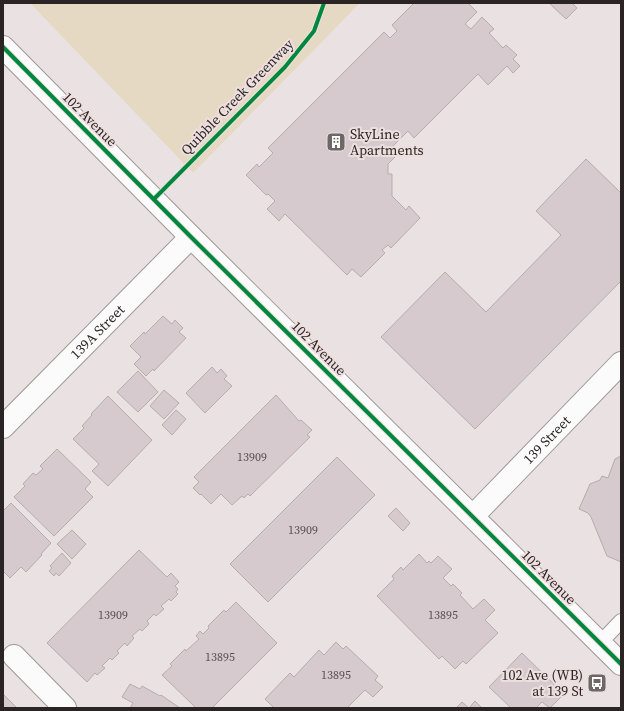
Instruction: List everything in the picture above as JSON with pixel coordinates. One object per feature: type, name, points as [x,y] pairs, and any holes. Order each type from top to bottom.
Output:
[{"type":"street","name":"102 Avenue","points":[[3,47],[621,664]]},
{"type":"street","name":"139A Street","points":[[3,427],[192,237]]},
{"type":"street","name":"139 Street","points":[[472,516],[621,363]]},
{"type":"street","points":[[14,656],[65,708]]},
{"type":"lane","points":[[600,644],[621,621]]},
{"type":"shaded area","points":[[30,3],[360,3],[193,173]]},
{"type":"building","name":"SkyLine Apartments","points":[[414,3],[468,3],[477,12],[465,24],[471,29],[482,17],[494,29],[489,33],[503,48],[506,45],[517,55],[513,59],[520,66],[513,73],[507,66],[488,85],[478,74],[414,138],[408,131],[392,147],[399,153],[388,164],[388,174],[392,174],[392,196],[406,210],[409,206],[420,218],[391,248],[388,245],[382,250],[385,253],[361,277],[352,269],[347,275],[285,214],[279,221],[267,209],[275,201],[268,194],[266,195],[246,175],[257,164],[259,167],[273,153],[268,148],[384,32],[390,38],[397,31],[392,25]]},
{"type":"building","points":[[549,3],[572,3],[577,8],[566,19]]},
{"type":"building","points":[[586,159],[621,193],[621,281],[475,429],[381,337],[445,272],[486,312],[561,235],[536,211]]},
{"type":"building","points":[[163,316],[172,324],[175,320],[183,328],[179,332],[186,338],[154,371],[153,369],[146,376],[134,364],[141,357],[130,346],[144,332],[145,334]]},
{"type":"building","points":[[212,367],[217,373],[221,369],[227,376],[224,379],[232,386],[205,413],[186,393]]},
{"type":"building","points":[[138,371],[158,392],[138,412],[117,392]]},
{"type":"building","points":[[164,390],[179,403],[164,419],[150,406]]},
{"type":"building","points":[[276,395],[299,421],[301,420],[312,430],[307,435],[310,437],[250,496],[248,494],[244,498],[242,496],[232,505],[221,494],[211,504],[193,488],[199,482],[194,477]]},
{"type":"building","points":[[108,396],[152,440],[108,486],[92,471],[99,464],[73,439],[84,428],[82,426],[92,415],[91,414]]},
{"type":"building","points":[[176,410],[186,419],[172,435],[162,425]]},
{"type":"building","points":[[57,449],[91,482],[85,489],[93,497],[54,536],[14,497],[25,486],[23,484],[33,473],[36,475],[43,469],[40,466]]},
{"type":"building","points":[[621,456],[621,562],[607,556],[591,517],[588,513],[579,509],[590,484],[600,480],[602,476],[608,478],[615,459]]},
{"type":"building","points":[[337,457],[375,495],[268,602],[230,564]]},
{"type":"building","points":[[11,503],[51,543],[26,572],[21,567],[10,578],[3,571],[3,511]]},
{"type":"building","points":[[396,508],[410,523],[403,531],[388,516]]},
{"type":"building","points":[[72,530],[86,544],[72,559],[57,544]]},
{"type":"building","points":[[139,550],[167,577],[171,573],[179,582],[175,586],[178,589],[176,592],[178,594],[171,601],[169,599],[161,606],[164,609],[156,616],[154,614],[147,621],[149,624],[142,631],[140,629],[132,636],[134,638],[127,646],[125,643],[117,651],[119,653],[112,660],[110,658],[102,666],[105,668],[97,675],[95,673],[87,682],[47,643]]},
{"type":"building","points":[[62,553],[71,563],[59,576],[56,573],[54,576],[49,571],[52,568],[50,566]]},
{"type":"building","points":[[419,554],[427,563],[429,561],[431,563],[438,556],[452,569],[443,578],[451,586],[453,584],[462,593],[460,595],[473,609],[484,599],[495,610],[485,620],[498,633],[466,664],[463,661],[455,669],[442,656],[439,659],[377,596],[394,579],[392,576],[401,567],[403,570]]},
{"type":"building","points":[[236,602],[277,643],[212,708],[196,708],[162,675],[172,666],[170,664],[185,649],[186,651],[199,639],[196,636],[200,631],[203,634],[209,628],[208,626],[224,610],[226,612]]},
{"type":"building","points":[[336,642],[343,649],[346,646],[378,676],[375,680],[383,687],[373,697],[365,690],[347,708],[274,708],[265,699],[290,673],[294,677],[319,650],[324,655]]},
{"type":"building","points":[[522,653],[564,694],[550,708],[542,702],[536,708],[511,708],[489,687]]},
{"type":"building","points":[[130,684],[140,689],[142,686],[160,696],[161,695],[180,708],[130,708],[133,703],[122,697]]},
{"type":"building","points":[[3,694],[17,708],[3,708]]},
{"type":"building","points":[[475,701],[482,708],[469,708]]},
{"type":"building","points":[[462,702],[469,708],[456,708]]},
{"type":"cycle path","name":"Quibble Creek Greenway","points":[[154,199],[285,67],[314,31],[324,3]]},
{"type":"cycle path","points":[[3,47],[191,237],[621,664]]},
{"type":"place","name":"SkyLine Apartments","points":[[336,142]]},
{"type":"place","name":"102 Ave (WB) at 139 St","points":[[597,683]]}]
